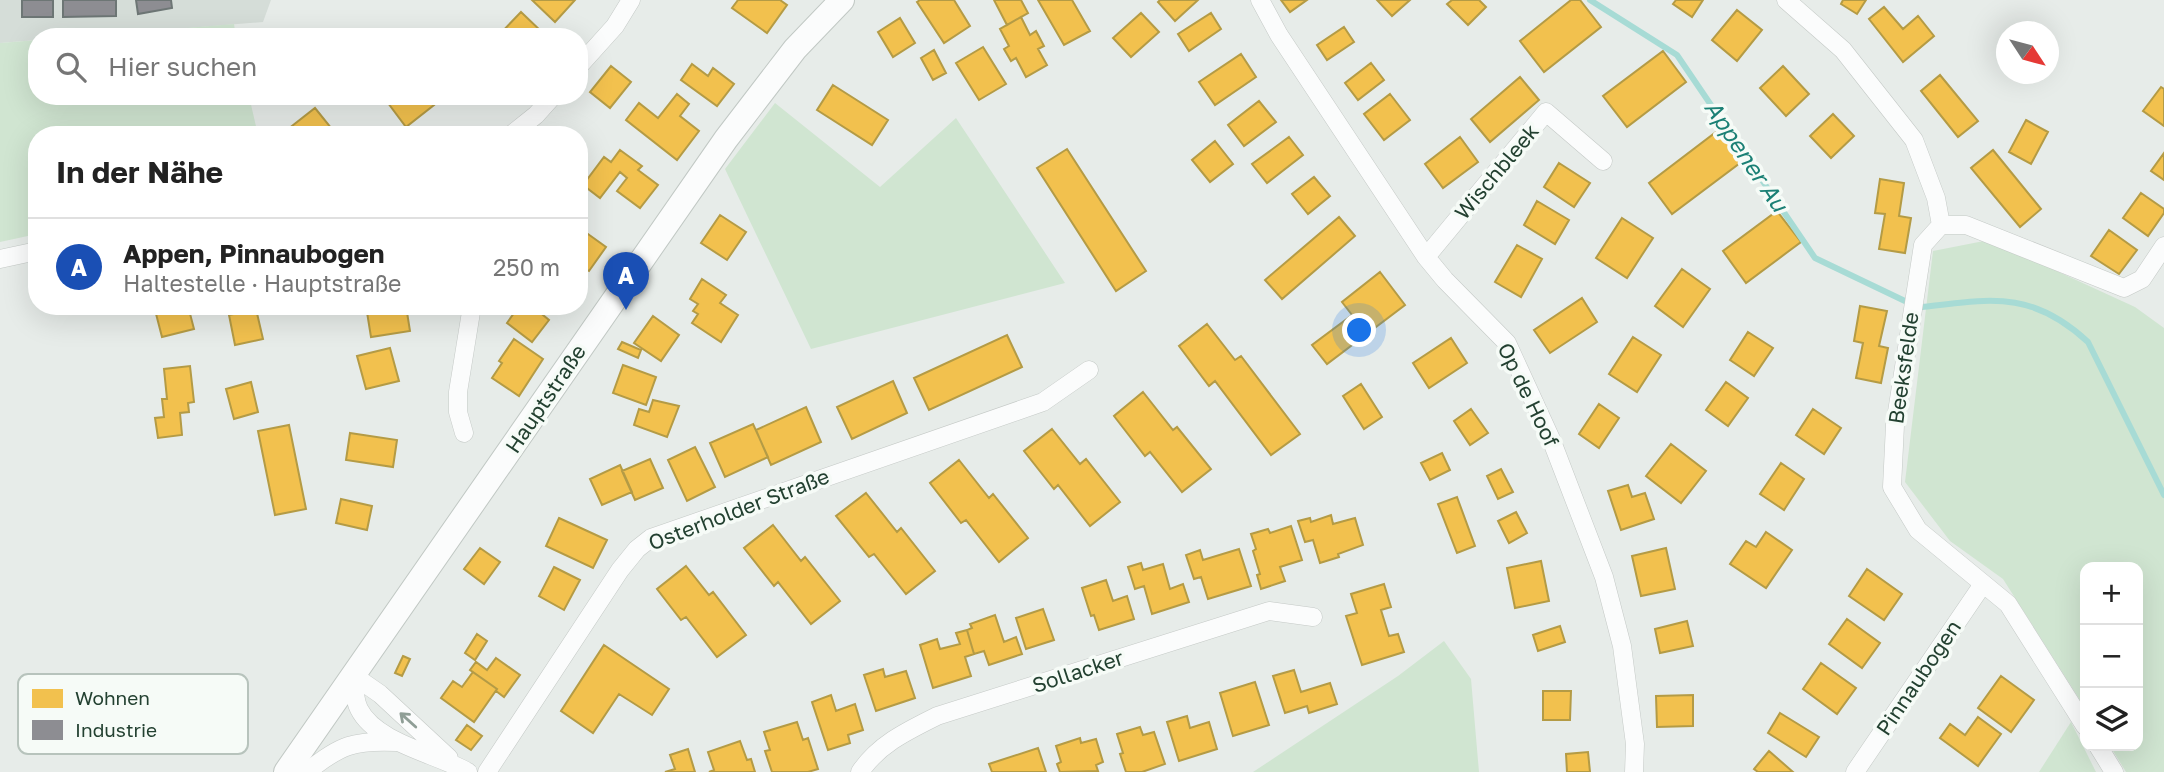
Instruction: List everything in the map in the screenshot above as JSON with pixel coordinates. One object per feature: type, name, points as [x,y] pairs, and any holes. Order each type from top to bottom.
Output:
[{"type":"main road","name":"Hauptstraße","points":[[285,772],[726,139],[795,50],[842,0]]},
{"type":"street","points":[[588,56],[615,26],[631,0]]},
{"type":"street","name":"Op de Hoof","points":[[1260,0],[1279,35],[1426,257],[1507,343],[1551,439],[1604,577],[1622,646],[1635,744],[1634,772]]},
{"type":"street","points":[[1786,0],[1843,50],[1914,140],[1936,198],[1941,225],[1966,225],[2124,288],[2142,279],[2164,246]]},
{"type":"street","points":[[520,126],[544,105]]},
{"type":"street","name":"Wischbleek","points":[[1426,257],[1546,112],[1603,161]]},
{"type":"street","name":"Beeksfelde","points":[[1941,225],[1923,245],[1895,425],[1892,487],[1917,530],[2008,604],[2080,718]]},
{"type":"street","points":[[0,258],[28,253]]},
{"type":"street","points":[[464,433],[458,412],[458,392],[471,315]]},
{"type":"street","name":"Osterholder Straße","points":[[487,772],[620,570],[637,549],[651,538],[1043,402],[1089,370]]},
{"type":"street","name":"Pinnaubogen","points":[[1855,772],[1983,584]]},
{"type":"street","name":"Sollacker","points":[[860,772],[881,748],[900,734],[937,716],[1269,611],[1313,617]]},
{"type":"street","points":[[354,676],[354,694],[359,710],[370,723],[397,742],[463,769]]},
{"type":"street","points":[[354,676],[380,694],[463,769]]},
{"type":"street","points":[[307,772],[324,758],[346,746],[367,741],[397,742]]},
{"type":"street","points":[[2101,751],[2114,772]]},
{"type":"shaded area","points":[[0,0],[271,0],[263,22],[189,28],[28,28],[28,41],[0,43]]},
{"type":"green space","points":[[234,24],[235,28],[186,28]]},
{"type":"green space","points":[[28,41],[28,105],[251,105],[256,126],[28,126],[28,236],[0,242],[0,43]]},
{"type":"green space","points":[[775,103],[880,187],[956,118],[1065,283],[811,349],[725,169]]},
{"type":"green space","points":[[1989,240],[2135,307],[2164,328],[2164,772],[2126,772],[2113,751],[2143,751],[2143,562],[2080,562],[2080,700],[2003,579],[1950,541],[1905,482],[1933,251]]},
{"type":"green space","points":[[1444,641],[1471,679],[1479,772],[1253,772],[1398,676]]},
{"type":"green space","points":[[2071,722],[2080,740],[2080,751],[2086,751],[2096,772],[2039,772]]},
{"type":"building: Wohnen","points":[[532,0],[575,0],[555,22]]},
{"type":"building: Wohnen","points":[[738,0],[780,0],[787,5],[767,33],[732,8]]},
{"type":"building: Wohnen","points":[[954,0],[970,26],[944,43],[917,2]]},
{"type":"building: Wohnen","points":[[994,0],[1021,0],[1028,13],[1007,25]]},
{"type":"building: Wohnen","points":[[1038,0],[1072,0],[1090,31],[1064,45]]},
{"type":"building: Wohnen","points":[[1198,0],[1175,21],[1158,2]]},
{"type":"building: Wohnen","points":[[1281,0],[1307,0],[1290,12]]},
{"type":"building: Wohnen","points":[[1377,0],[1410,0],[1392,16]]},
{"type":"building: Wohnen","points":[[1452,0],[1479,0],[1486,7],[1468,25],[1447,4]]},
{"type":"building: Wohnen","points":[[1571,0],[1580,0],[1601,27],[1544,72],[1520,41]]},
{"type":"building: Wohnen","points":[[1676,0],[1703,0],[1692,17],[1673,4]]},
{"type":"building: Wohnen","points":[[1843,0],[1866,0],[1857,14],[1841,4]]},
{"type":"building: Wohnen","points":[[1884,7],[1903,29],[1918,16],[1934,36],[1903,62],[1869,19]]},
{"type":"building: Wohnen","points":[[1737,10],[1762,30],[1737,61],[1712,40]]},
{"type":"building: Wohnen","points":[[521,12],[538,28],[506,28]]},
{"type":"building: Wohnen","points":[[1141,13],[1159,32],[1131,57],[1113,38]]},
{"type":"building: Wohnen","points":[[1211,13],[1221,29],[1189,51],[1178,34]]},
{"type":"building: Wohnen","points":[[1021,17],[1030,35],[1036,31],[1044,46],[1038,49],[1047,65],[1026,77],[1016,58],[1011,61],[1004,49],[1009,46],[1000,29]]},
{"type":"building: Wohnen","points":[[900,18],[915,43],[893,57],[878,32]]},
{"type":"building: Wohnen","points":[[1344,27],[1354,42],[1327,60],[1317,45]]},
{"type":"building: Wohnen","points":[[983,47],[1006,84],[979,100],[956,63]]},
{"type":"building: Wohnen","points":[[934,50],[946,73],[933,80],[921,58]]},
{"type":"building: Wohnen","points":[[1663,51],[1686,82],[1627,127],[1603,96]]},
{"type":"building: Wohnen","points":[[1241,54],[1256,77],[1215,105],[1199,82]]},
{"type":"building: Wohnen","points":[[1371,63],[1384,80],[1358,100],[1345,83]]},
{"type":"building: Wohnen","points":[[692,64],[708,76],[713,68],[734,84],[717,106],[681,80]]},
{"type":"building: Wohnen","points":[[611,66],[631,82],[610,108],[590,92]]},
{"type":"building: Wohnen","points":[[1783,66],[1809,94],[1786,116],[1760,88]]},
{"type":"building: Wohnen","points":[[1940,75],[1978,121],[1958,137],[1921,91]]},
{"type":"building: Wohnen","points":[[1520,77],[1539,100],[1490,142],[1471,119]]},
{"type":"building: Wohnen","points":[[833,85],[888,120],[872,145],[817,110]]},
{"type":"building: Wohnen","points":[[2161,87],[2164,89],[2164,126],[2143,111]]},
{"type":"building: Wohnen","points":[[677,94],[689,104],[680,116],[699,131],[677,160],[626,120],[639,103],[658,118]]},
{"type":"building: Wohnen","points":[[1390,94],[1410,120],[1384,140],[1364,114]]},
{"type":"building: Wohnen","points":[[1259,101],[1276,122],[1244,146],[1228,125]]},
{"type":"building: Wohnen","points":[[390,105],[434,105],[407,126]]},
{"type":"building: Wohnen","points":[[315,108],[330,126],[292,126]]},
{"type":"building: Wohnen","points":[[1833,114],[1854,136],[1831,158],[1810,136]]},
{"type":"building: Wohnen","points":[[2026,120],[2048,132],[2031,164],[2009,152]]},
{"type":"building: Wohnen","points":[[1720,129],[1744,160],[1672,214],[1649,183]]},
{"type":"building: Wohnen","points":[[1289,137],[1303,155],[1267,183],[1252,164]]},
{"type":"building: Wohnen","points":[[1460,137],[1478,162],[1443,188],[1425,164]]},
{"type":"building: Wohnen","points":[[1215,141],[1233,164],[1210,182],[1192,160]]},
{"type":"building: Wohnen","points":[[1067,149],[1146,271],[1116,291],[1037,168]]},
{"type":"building: Wohnen","points":[[620,150],[642,166],[638,170],[658,185],[640,208],[617,191],[627,178],[620,172],[600,198],[588,189],[588,178],[604,157],[611,162]]},
{"type":"building: Wohnen","points":[[1993,150],[2041,209],[2020,227],[1971,168]]},
{"type":"building: Wohnen","points":[[2164,153],[2164,180],[2151,171]]},
{"type":"building: Wohnen","points":[[1559,163],[1590,183],[1574,207],[1544,187]]},
{"type":"building: Wohnen","points":[[1314,177],[1330,196],[1308,214],[1292,194]]},
{"type":"building: Wohnen","points":[[1880,179],[1904,183],[1899,216],[1911,218],[1905,253],[1879,249],[1885,214],[1875,213]]},
{"type":"building: Wohnen","points":[[2141,193],[2164,209],[2148,236],[2123,218]]},
{"type":"building: Wohnen","points":[[1537,201],[1569,220],[1555,244],[1524,225]]},
{"type":"building: Wohnen","points":[[1777,211],[1801,242],[1746,283],[1723,251]]},
{"type":"building: Wohnen","points":[[720,215],[746,232],[727,260],[701,243]]},
{"type":"building: Wohnen","points":[[1339,217],[1355,236],[1282,299],[1265,280]]},
{"type":"building: Wohnen","points":[[1622,218],[1653,238],[1627,278],[1596,258]]},
{"type":"building: Wohnen","points":[[2109,230],[2137,250],[2119,274],[2091,256]]},
{"type":"building: Wohnen","points":[[588,234],[606,247],[588,270]]},
{"type":"building: Wohnen","points":[[1517,245],[1542,259],[1521,297],[1495,282]]},
{"type":"building: Wohnen","points":[[1682,269],[1710,289],[1683,327],[1655,306]]},
{"type":"building: Wohnen","points":[[1380,272],[1405,305],[1327,364],[1312,345],[1352,315],[1342,302]]},
{"type":"building: Wohnen","points":[[702,279],[726,295],[720,303],[738,315],[721,342],[692,323],[698,314],[693,311],[698,304],[690,299]]},
{"type":"building: Wohnen","points":[[1582,298],[1597,322],[1550,353],[1534,330]]},
{"type":"building: Wohnen","points":[[1860,306],[1887,311],[1879,346],[1888,348],[1881,383],[1856,378],[1863,343],[1854,341]]},
{"type":"building: Wohnen","points":[[156,315],[190,315],[194,329],[162,337]]},
{"type":"building: Wohnen","points":[[229,315],[257,315],[263,339],[235,345]]},
{"type":"building: Wohnen","points":[[367,315],[407,315],[410,331],[371,337]]},
{"type":"building: Wohnen","points":[[513,315],[543,315],[549,320],[532,342],[507,323]]},
{"type":"building: Wohnen","points":[[653,316],[679,335],[661,361],[634,343]]},
{"type":"building: Wohnen","points":[[1207,324],[1235,360],[1241,356],[1300,434],[1271,455],[1215,381],[1209,386],[1179,346]]},
{"type":"building: Wohnen","points":[[1748,332],[1773,348],[1754,376],[1730,360]]},
{"type":"building: Wohnen","points":[[1007,335],[1022,367],[929,410],[914,378]]},
{"type":"building: Wohnen","points":[[1633,337],[1661,355],[1637,392],[1609,374]]},
{"type":"building: Wohnen","points":[[1451,338],[1467,363],[1429,388],[1413,363]]},
{"type":"building: Wohnen","points":[[514,339],[543,359],[519,396],[492,378],[502,363],[499,361]]},
{"type":"building: Wohnen","points":[[622,342],[641,350],[638,358],[618,349]]},
{"type":"building: Wohnen","points":[[390,348],[399,381],[366,389],[357,356]]},
{"type":"building: Wohnen","points":[[623,365],[656,377],[646,405],[613,393]]},
{"type":"building: Wohnen","points":[[190,366],[194,402],[188,403],[189,412],[180,413],[182,435],[158,438],[155,418],[164,417],[162,399],[167,399],[164,369]]},
{"type":"building: Wohnen","points":[[893,381],[907,413],[852,439],[837,407]]},
{"type":"building: Wohnen","points":[[251,382],[258,412],[234,419],[226,389]]},
{"type":"building: Wohnen","points":[[1726,382],[1748,398],[1728,426],[1706,410]]},
{"type":"building: Wohnen","points":[[1361,384],[1382,417],[1364,429],[1343,396]]},
{"type":"building: Wohnen","points":[[1143,392],[1173,430],[1177,427],[1211,469],[1182,492],[1150,452],[1145,456],[1114,416]]},
{"type":"building: Wohnen","points":[[653,400],[679,406],[667,437],[634,425],[639,409],[649,412]]},
{"type":"building: Wohnen","points":[[1599,404],[1619,418],[1599,448],[1579,434]]},
{"type":"building: Wohnen","points":[[806,407],[821,442],[771,465],[756,430]]},
{"type":"building: Wohnen","points":[[1471,409],[1488,433],[1470,445],[1454,421]]},
{"type":"building: Wohnen","points":[[1813,409],[1841,428],[1824,454],[1796,435]]},
{"type":"building: Wohnen","points":[[753,424],[768,457],[725,477],[710,443]]},
{"type":"building: Wohnen","points":[[289,425],[306,509],[275,515],[258,431]]},
{"type":"building: Wohnen","points":[[1052,429],[1080,464],[1086,459],[1120,502],[1090,526],[1058,485],[1054,489],[1024,451]]},
{"type":"building: Wohnen","points":[[350,433],[397,440],[393,467],[346,460]]},
{"type":"building: Wohnen","points":[[1671,444],[1706,471],[1681,503],[1646,476]]},
{"type":"building: Wohnen","points":[[695,447],[715,487],[687,501],[668,460]]},
{"type":"building: Wohnen","points":[[1442,453],[1450,470],[1430,480],[1421,463]]},
{"type":"building: Wohnen","points":[[650,459],[663,488],[635,500],[622,471]]},
{"type":"building: Wohnen","points":[[959,460],[989,498],[993,494],[1028,538],[999,562],[966,520],[961,523],[930,483]]},
{"type":"building: Wohnen","points":[[1781,463],[1804,479],[1784,510],[1760,494]]},
{"type":"building: Wohnen","points":[[620,465],[632,492],[602,505],[590,479]]},
{"type":"building: Wohnen","points":[[1501,469],[1513,492],[1498,499],[1487,476]]},
{"type":"building: Wohnen","points":[[1628,485],[1632,497],[1645,493],[1654,519],[1621,530],[1608,491]]},
{"type":"building: Wohnen","points":[[866,493],[897,532],[901,528],[935,571],[906,594],[874,554],[869,557],[836,516]]},
{"type":"building: Wohnen","points":[[1457,497],[1475,546],[1457,553],[1438,504]]},
{"type":"building: Wohnen","points":[[341,499],[372,506],[367,530],[336,523]]},
{"type":"building: Wohnen","points":[[1516,512],[1527,533],[1509,543],[1498,521]]},
{"type":"building: Wohnen","points":[[1331,515],[1333,524],[1355,518],[1363,545],[1320,563],[1313,540],[1305,542],[1298,521],[1310,518],[1311,522]]},
{"type":"building: Wohnen","points":[[559,518],[607,540],[593,568],[546,546]]},
{"type":"building: Wohnen","points":[[773,525],[801,561],[805,557],[840,601],[811,624],[778,582],[774,586],[744,548]]},
{"type":"building: Wohnen","points":[[1291,526],[1302,560],[1280,567],[1285,581],[1261,589],[1257,575],[1260,574],[1253,551],[1256,549],[1251,534],[1268,529],[1270,533]]},
{"type":"building: Wohnen","points":[[1766,532],[1792,550],[1766,588],[1730,564],[1746,541],[1756,547]]},
{"type":"building: Wohnen","points":[[480,548],[500,562],[484,584],[464,569]]},
{"type":"building: Wohnen","points":[[1666,548],[1675,589],[1641,596],[1632,556]]},
{"type":"building: Wohnen","points":[[1239,549],[1251,586],[1208,599],[1201,577],[1194,579],[1186,555],[1200,550],[1203,560]]},
{"type":"building: Wohnen","points":[[1541,561],[1549,601],[1515,608],[1507,568]]},
{"type":"building: Wohnen","points":[[1141,563],[1143,570],[1163,564],[1170,589],[1183,584],[1189,602],[1152,614],[1144,586],[1135,589],[1128,567]]},
{"type":"building: Wohnen","points":[[686,566],[709,595],[713,592],[746,635],[717,657],[686,617],[681,620],[657,589]]},
{"type":"building: Wohnen","points":[[554,567],[580,580],[564,610],[539,596]]},
{"type":"building: Wohnen","points":[[1867,569],[1902,594],[1884,620],[1849,596]]},
{"type":"building: Wohnen","points":[[1106,580],[1113,601],[1127,596],[1134,619],[1099,630],[1094,615],[1091,616],[1082,588]]},
{"type":"building: Wohnen","points":[[1384,584],[1391,607],[1381,610],[1389,636],[1398,634],[1404,652],[1362,665],[1346,616],[1357,613],[1351,594]]},
{"type":"building: Wohnen","points":[[1043,609],[1054,640],[1026,649],[1016,618]]},
{"type":"building: Wohnen","points":[[995,615],[1004,642],[1016,637],[1022,654],[989,665],[984,651],[974,654],[967,630],[972,628],[970,624]]},
{"type":"building: Wohnen","points":[[1847,619],[1880,643],[1862,668],[1829,644]]},
{"type":"building: Wohnen","points":[[1687,621],[1693,646],[1660,653],[1655,629]]},
{"type":"building: Wohnen","points":[[1560,626],[1565,642],[1538,651],[1533,635]]},
{"type":"building: Wohnen","points":[[967,630],[974,654],[965,657],[971,676],[933,688],[920,645],[937,639],[940,649],[960,644],[956,633]]},
{"type":"building: Wohnen","points":[[477,634],[487,641],[475,660],[465,653]]},
{"type":"building: Wohnen","points":[[604,645],[669,689],[652,715],[619,694],[593,733],[561,711]]},
{"type":"building: Wohnen","points":[[403,656],[410,659],[402,676],[395,673]]},
{"type":"building: Wohnen","points":[[496,658],[520,675],[504,697],[470,670],[476,662],[487,670]]},
{"type":"building: Wohnen","points":[[1821,663],[1856,688],[1837,714],[1803,689]]},
{"type":"building: Wohnen","points":[[883,669],[885,677],[906,671],[915,698],[876,711],[864,675]]},
{"type":"building: Wohnen","points":[[1294,670],[1301,692],[1330,683],[1337,704],[1309,713],[1307,706],[1285,713],[1273,676]]},
{"type":"building: Wohnen","points":[[473,672],[497,689],[474,722],[441,698],[453,681],[462,687]]},
{"type":"building: Wohnen","points":[[2001,676],[2034,700],[2011,732],[1978,708]]},
{"type":"building: Wohnen","points":[[1255,682],[1269,725],[1233,736],[1220,693]]},
{"type":"building: Wohnen","points":[[1543,691],[1571,691],[1570,720],[1543,720]]},
{"type":"building: Wohnen","points":[[831,695],[836,711],[855,704],[863,730],[848,735],[850,743],[828,750],[812,702]]},
{"type":"building: Wohnen","points":[[1693,695],[1693,726],[1657,727],[1656,696]]},
{"type":"building: Wohnen","points":[[1780,713],[1819,737],[1806,757],[1768,733]]},
{"type":"building: Wohnen","points":[[1187,716],[1190,728],[1209,722],[1217,749],[1179,761],[1167,722]]},
{"type":"building: Wohnen","points":[[1978,717],[2001,734],[1978,766],[1940,738],[1950,724],[1965,735]]},
{"type":"building: Wohnen","points":[[797,722],[803,740],[808,738],[818,769],[808,772],[772,772],[765,751],[770,750],[764,732]]},
{"type":"building: Wohnen","points":[[467,725],[482,736],[471,750],[456,740]]},
{"type":"building: Wohnen","points":[[1140,727],[1143,735],[1154,732],[1165,764],[1142,772],[1126,772],[1117,734]]},
{"type":"building: Wohnen","points":[[1080,738],[1081,743],[1096,739],[1103,762],[1096,765],[1098,771],[1060,772],[1057,764],[1061,762],[1056,746]]},
{"type":"building: Wohnen","points":[[740,741],[755,772],[709,772],[714,770],[708,752]]},
{"type":"building: Wohnen","points":[[1038,748],[1046,772],[992,772],[989,764]]},
{"type":"building: Wohnen","points":[[688,749],[695,772],[665,772],[675,769],[670,755]]},
{"type":"building: Wohnen","points":[[1769,751],[1793,772],[1758,772],[1754,769]]},
{"type":"building: Wohnen","points":[[1588,752],[1590,772],[1567,772],[1566,754]]},
{"type":"building: Industrie","points":[[22,0],[53,0],[53,17],[22,17]]},
{"type":"building: Industrie","points":[[63,0],[116,0],[116,16],[63,17]]},
{"type":"building: Industrie","points":[[136,0],[171,0],[172,8],[138,14]]},
{"type":"waterway","name":"Appener Au","points":[[1590,0],[1677,55],[1815,258],[1907,302]]},
{"type":"waterway","name":"Appener Au","points":[[1922,307],[1969,302],[2010,302],[2048,313],[2068,325],[2088,342],[2164,495]]},
{"type":"place","name":"Appen, Pinnaubogen","points":[[626,310]]}]
